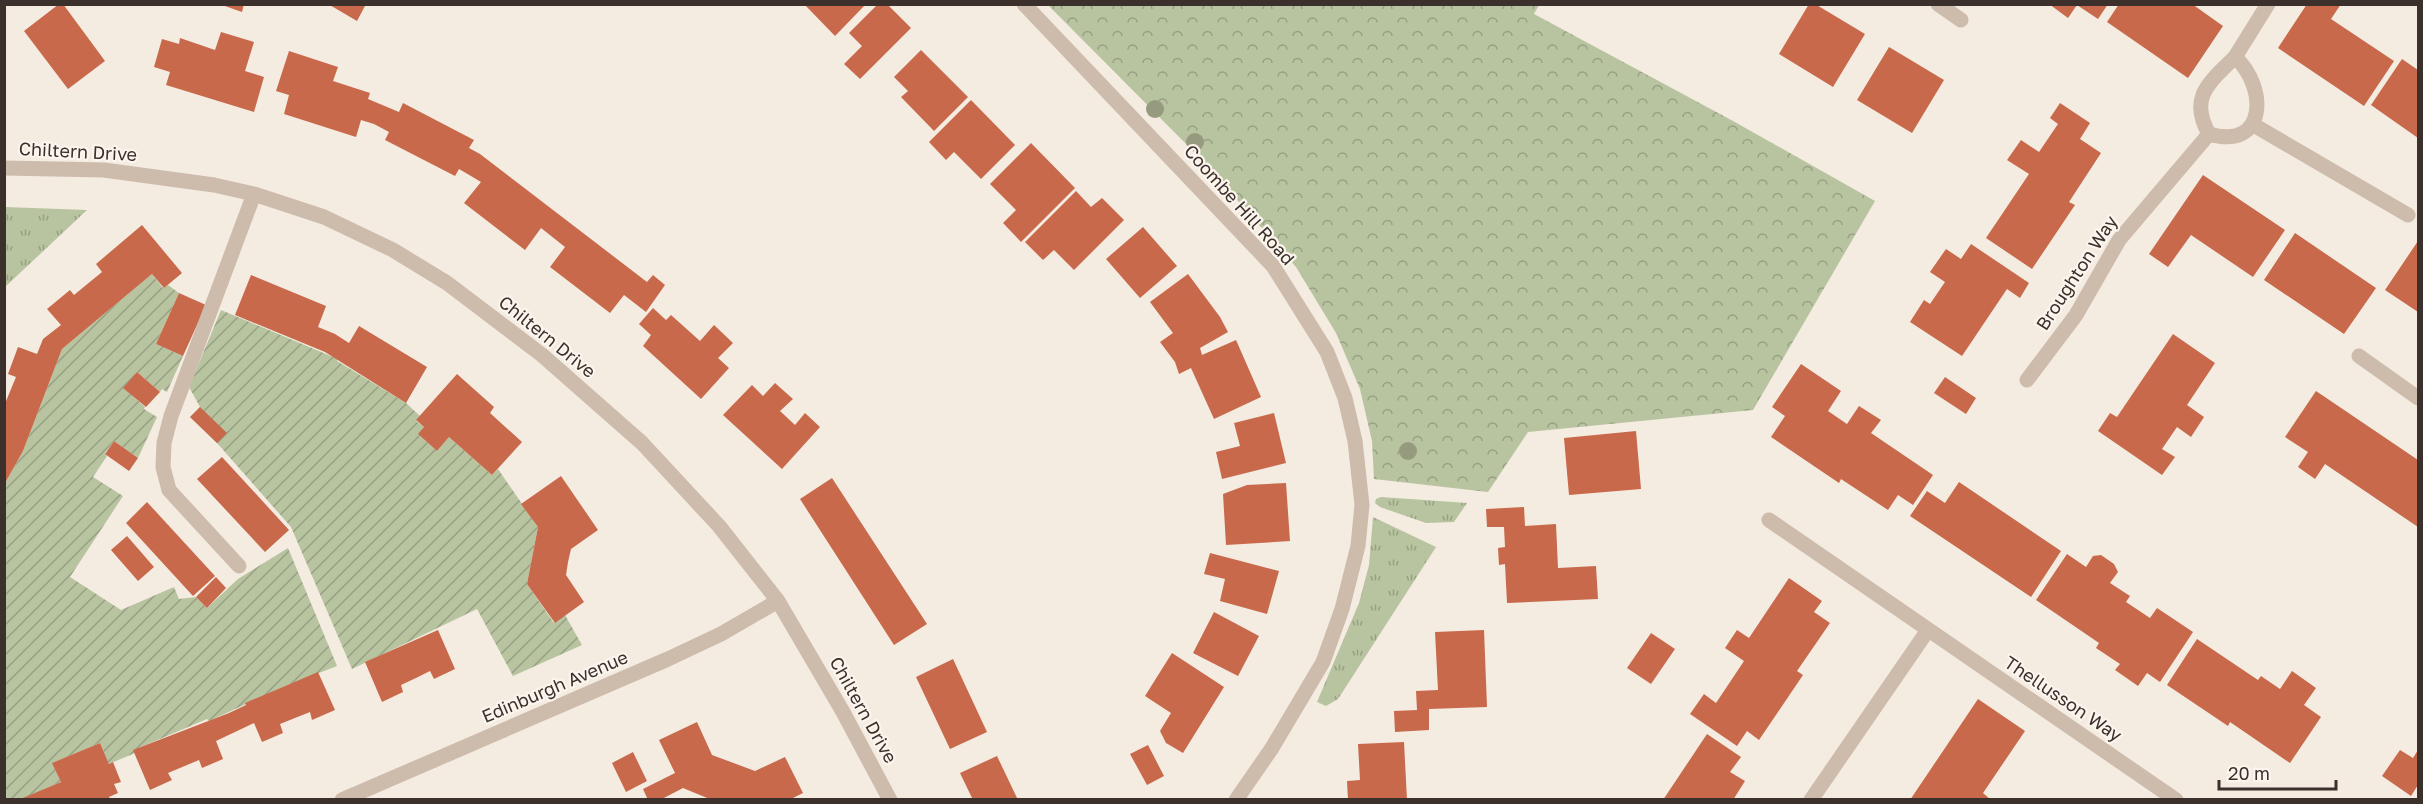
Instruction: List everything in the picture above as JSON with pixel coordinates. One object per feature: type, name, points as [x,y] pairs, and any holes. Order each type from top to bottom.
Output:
[{"type":"street","name":"Coombe Hill Road","points":[[1024,4],[1273,266],[1327,351],[1345,398],[1354,441],[1362,505],[1358,546],[1342,609],[1323,662],[1272,748],[1236,800]]},
{"type":"street","points":[[1938,4],[1961,20]]},
{"type":"street","points":[[2235,57],[2247,69],[2255,86],[2256,114],[2252,124],[2241,134],[2221,137],[2210,134],[2199,111],[2204,92],[2235,57],[2268,4]]},
{"type":"street","points":[[2252,124],[2408,215]]},
{"type":"street","name":"Broughton Way","points":[[2027,380],[2076,315],[2119,240],[2210,134]]},
{"type":"street","name":"Chiltern Drive","points":[[4,168],[104,170],[214,185],[254,194],[324,217],[393,250],[447,282],[542,355],[642,443],[719,526],[778,601],[843,712],[890,800]]},
{"type":"street","points":[[239,566],[169,490],[163,467],[164,443],[171,416],[254,194]]},
{"type":"street","points":[[2359,356],[2418,398]]},
{"type":"street","name":"Thellusson Way","points":[[1769,520],[2176,800]]},
{"type":"street","name":"Edinburgh Avenue","points":[[342,800],[368,795],[668,659],[721,634],[778,601]]},
{"type":"street","points":[[1811,800],[1928,630]]},
{"type":"green space","points":[[1048,5],[1539,5],[1534,14],[1733,121],[1875,201],[1753,410],[1528,432],[1488,492],[1374,479],[1372,441],[1360,389],[1336,333],[1296,267],[1202,160]]},
{"type":"green space","points":[[5,207],[87,210],[5,287]]},
{"type":"green space","points":[[152,274],[163,288],[168,285],[179,293],[156,344],[183,356],[167,392],[162,389],[160,392],[137,372],[124,388],[145,407],[144,409],[157,417],[138,458],[114,441],[105,453],[107,456],[93,477],[123,496],[70,577],[121,610],[174,587],[179,599],[196,597],[207,608],[238,579],[288,548],[337,666],[283,687],[209,721],[207,719],[134,750],[135,753],[109,764],[100,743],[53,763],[61,782],[22,799],[5,799],[4,485],[23,451],[62,349]]},
{"type":"green space","points":[[221,310],[338,359],[337,361],[406,403],[420,416],[416,421],[424,427],[419,435],[437,451],[449,437],[492,475],[498,469],[538,527],[527,584],[554,623],[565,615],[582,645],[513,676],[477,609],[352,669],[291,527],[217,443],[190,417],[200,407],[189,387]]},
{"type":"green space","points":[[1381,497],[1467,503],[1454,522],[1426,523],[1380,507],[1375,503],[1376,499]]},
{"type":"green space","points":[[1373,517],[1436,547],[1338,699],[1326,706],[1317,702],[1359,603],[1369,565]]},
{"type":"building","points":[[59,4],[63,4],[105,61],[68,89],[24,31]]},
{"type":"building","points":[[219,4],[244,4],[242,12]]},
{"type":"building","points":[[328,4],[366,4],[357,21]]},
{"type":"building","points":[[804,4],[866,4],[835,36]]},
{"type":"building","points":[[878,4],[887,4],[911,28],[860,79],[844,64],[862,46],[849,33]]},
{"type":"building","points":[[1809,4],[1815,4],[1865,34],[1833,87],[1779,54]]},
{"type":"building","points":[[2049,4],[2108,4],[2098,19],[2077,5],[2068,18]]},
{"type":"building","points":[[2119,4],[2192,4],[2223,26],[2188,78],[2107,22]]},
{"type":"building","points":[[2307,4],[2341,4],[2331,19],[2394,61],[2364,106],[2278,48]]},
{"type":"building","points":[[221,32],[254,42],[245,71],[264,77],[254,112],[166,85],[170,72],[154,67],[162,39],[179,44],[180,38],[215,50]]},
{"type":"building","points":[[1889,47],[1944,80],[1912,133],[1857,100]]},
{"type":"building","points":[[921,50],[968,97],[934,131],[901,97],[908,91],[894,77]]},
{"type":"building","points":[[289,51],[338,67],[333,81],[370,93],[368,99],[399,112],[403,103],[474,140],[469,148],[480,154],[647,282],[653,275],[665,285],[646,312],[624,295],[610,313],[550,267],[565,247],[541,228],[525,250],[464,203],[481,182],[459,169],[455,176],[385,140],[389,132],[374,124],[361,120],[356,137],[284,114],[289,95],[276,91]]},
{"type":"building","points":[[2402,59],[2418,70],[2418,138],[2371,105]]},
{"type":"building","points":[[971,100],[1015,145],[981,179],[954,152],[946,160],[929,142]]},
{"type":"building","points":[[2060,103],[2090,123],[2080,139],[2101,153],[2069,202],[2075,205],[2032,269],[1986,238],[2029,174],[2007,160],[2021,140],[2039,152],[2058,124],[2050,118]]},
{"type":"building","points":[[1031,143],[1075,188],[1021,242],[1003,223],[1016,210],[990,184]]},
{"type":"building","points":[[2203,175],[2285,230],[2253,277],[2191,235],[2168,267],[2149,254]]},
{"type":"building","points":[[1076,191],[1091,207],[1102,198],[1124,220],[1074,270],[1054,250],[1043,260],[1025,242]]},
{"type":"building","points":[[142,225],[182,273],[164,288],[152,274],[62,349],[23,451],[4,485],[4,406],[16,377],[8,374],[18,347],[37,354],[43,339],[61,325],[47,309],[70,290],[74,295],[102,272],[96,264]]},
{"type":"building","points":[[1143,227],[1177,266],[1140,298],[1106,259]]},
{"type":"building","points":[[2295,233],[2376,288],[2344,334],[2264,280]]},
{"type":"building","points":[[2418,241],[2418,312],[2385,290]]},
{"type":"building","points":[[1971,244],[2029,283],[2020,298],[2007,289],[1962,356],[1910,322],[1924,300],[1930,304],[1945,282],[1930,272],[1946,249],[1961,259]]},
{"type":"building","points":[[1188,274],[1220,317],[1228,332],[1200,348],[1202,355],[1236,340],[1261,397],[1214,419],[1191,368],[1179,374],[1175,362],[1160,342],[1173,333],[1150,302]]},
{"type":"building","points":[[251,275],[326,306],[318,327],[349,343],[359,326],[427,367],[406,403],[325,352],[235,315]]},
{"type":"building","points":[[179,293],[206,305],[183,356],[156,344]]},
{"type":"building","points":[[653,308],[666,320],[671,315],[700,341],[714,325],[733,343],[718,358],[729,368],[701,399],[643,346],[651,335],[639,324]]},
{"type":"building","points":[[2173,334],[2215,363],[2187,405],[2204,417],[2191,437],[2177,427],[2162,449],[2175,457],[2162,475],[2098,431],[2110,413],[2117,417]]},
{"type":"building","points":[[1801,364],[1841,391],[1828,411],[1847,424],[1859,406],[1881,420],[1871,433],[1933,475],[1913,505],[1898,495],[1888,510],[1841,479],[1839,483],[1771,437],[1785,416],[1772,407]]},
{"type":"building","points":[[137,372],[160,392],[146,407],[123,388]]},
{"type":"building","points":[[457,374],[494,407],[490,413],[522,442],[492,475],[449,437],[437,451],[418,434],[424,427],[416,420]]},
{"type":"building","points":[[1945,377],[1976,398],[1966,414],[1934,393]]},
{"type":"building","points":[[775,383],[793,399],[780,411],[795,425],[805,413],[820,427],[782,469],[723,415],[752,385],[763,396]]},
{"type":"building","points":[[2316,391],[2418,460],[2418,527],[2325,464],[2315,479],[2298,467],[2308,452],[2285,437]]},
{"type":"building","points":[[200,407],[227,433],[217,443],[190,417]]},
{"type":"building","points":[[1274,413],[1286,463],[1222,479],[1216,452],[1240,446],[1234,423]]},
{"type":"building","points":[[1636,431],[1641,489],[1569,495],[1564,438]]},
{"type":"building","points":[[114,441],[138,458],[129,471],[105,454]]},
{"type":"building","points":[[222,457],[289,530],[265,552],[197,479]]},
{"type":"building","points":[[561,476],[598,530],[571,549],[568,562],[566,575],[584,602],[555,623],[527,584],[538,527],[521,504]]},
{"type":"building","points":[[832,478],[927,624],[894,645],[800,499]]},
{"type":"building","points":[[1959,482],[2061,551],[2031,597],[1910,516],[1927,491],[1945,503]]},
{"type":"building","points":[[1286,483],[1290,541],[1226,545],[1223,494],[1247,485]]},
{"type":"building","points":[[147,502],[215,576],[193,596],[126,523]]},
{"type":"building","points":[[1524,507],[1525,526],[1556,524],[1558,568],[1596,566],[1598,599],[1507,603],[1505,564],[1499,565],[1498,548],[1505,547],[1504,527],[1487,527],[1486,509]]},
{"type":"building","points":[[127,536],[154,567],[138,581],[111,550]]},
{"type":"building","points":[[1210,553],[1279,571],[1267,614],[1220,601],[1225,579],[1204,574]]},
{"type":"building","points":[[2067,554],[2086,567],[2093,556],[2101,555],[2114,564],[2118,572],[2110,583],[2130,596],[2126,602],[2150,618],[2157,608],[2193,632],[2160,682],[2147,673],[2138,686],[2115,670],[2120,664],[2096,648],[2099,643],[2036,600]]},
{"type":"building","points":[[216,577],[226,588],[207,608],[196,597]]},
{"type":"building","points":[[1789,578],[1822,601],[1814,612],[1830,623],[1797,671],[1803,675],[1759,740],[1747,731],[1737,746],[1690,714],[1704,694],[1716,703],[1744,661],[1725,648],[1737,630],[1749,638]]},
{"type":"building","points":[[1214,612],[1259,636],[1238,676],[1193,653]]},
{"type":"building","points":[[438,630],[455,669],[434,679],[430,671],[401,685],[403,692],[382,702],[365,662]]},
{"type":"building","points":[[1484,630],[1487,707],[1429,709],[1429,730],[1395,732],[1394,711],[1417,710],[1416,691],[1438,690],[1435,632]]},
{"type":"building","points":[[1651,633],[1675,649],[1651,684],[1627,668]]},
{"type":"building","points":[[2197,639],[2258,680],[2261,676],[2280,689],[2292,671],[2316,688],[2304,705],[2321,717],[2290,763],[2230,722],[2228,726],[2167,685]]},
{"type":"building","points":[[1172,653],[1224,687],[1183,753],[1166,743],[1160,731],[1171,713],[1145,696]]},
{"type":"building","points":[[953,659],[987,732],[950,749],[916,677]]},
{"type":"building","points":[[318,672],[335,710],[312,720],[310,712],[280,724],[283,733],[262,742],[254,723],[216,741],[223,759],[202,768],[199,760],[168,773],[172,780],[150,790],[133,750],[229,713],[246,705],[245,703]]},
{"type":"building","points":[[1978,699],[2025,731],[1983,793],[1991,800],[1910,800]]},
{"type":"building","points":[[697,722],[712,755],[755,771],[785,757],[803,793],[789,800],[712,800],[683,788],[660,800],[648,800],[643,789],[675,773],[659,740]]},
{"type":"building","points":[[1707,734],[1741,757],[1730,772],[1745,781],[1733,800],[1663,800]]},
{"type":"building","points":[[1404,742],[1407,800],[1348,800],[1347,781],[1360,780],[1358,744]]},
{"type":"building","points":[[100,743],[109,764],[113,762],[121,782],[114,784],[118,793],[109,797],[110,800],[18,800],[61,782],[52,763]]},
{"type":"building","points":[[1148,745],[1164,776],[1147,785],[1130,754]]},
{"type":"building","points":[[2400,750],[2413,758],[2418,750],[2418,785],[2411,796],[2382,776]]},
{"type":"building","points":[[633,752],[647,781],[626,792],[612,763]]},
{"type":"building","points":[[997,756],[1018,800],[973,800],[960,773]]}]
